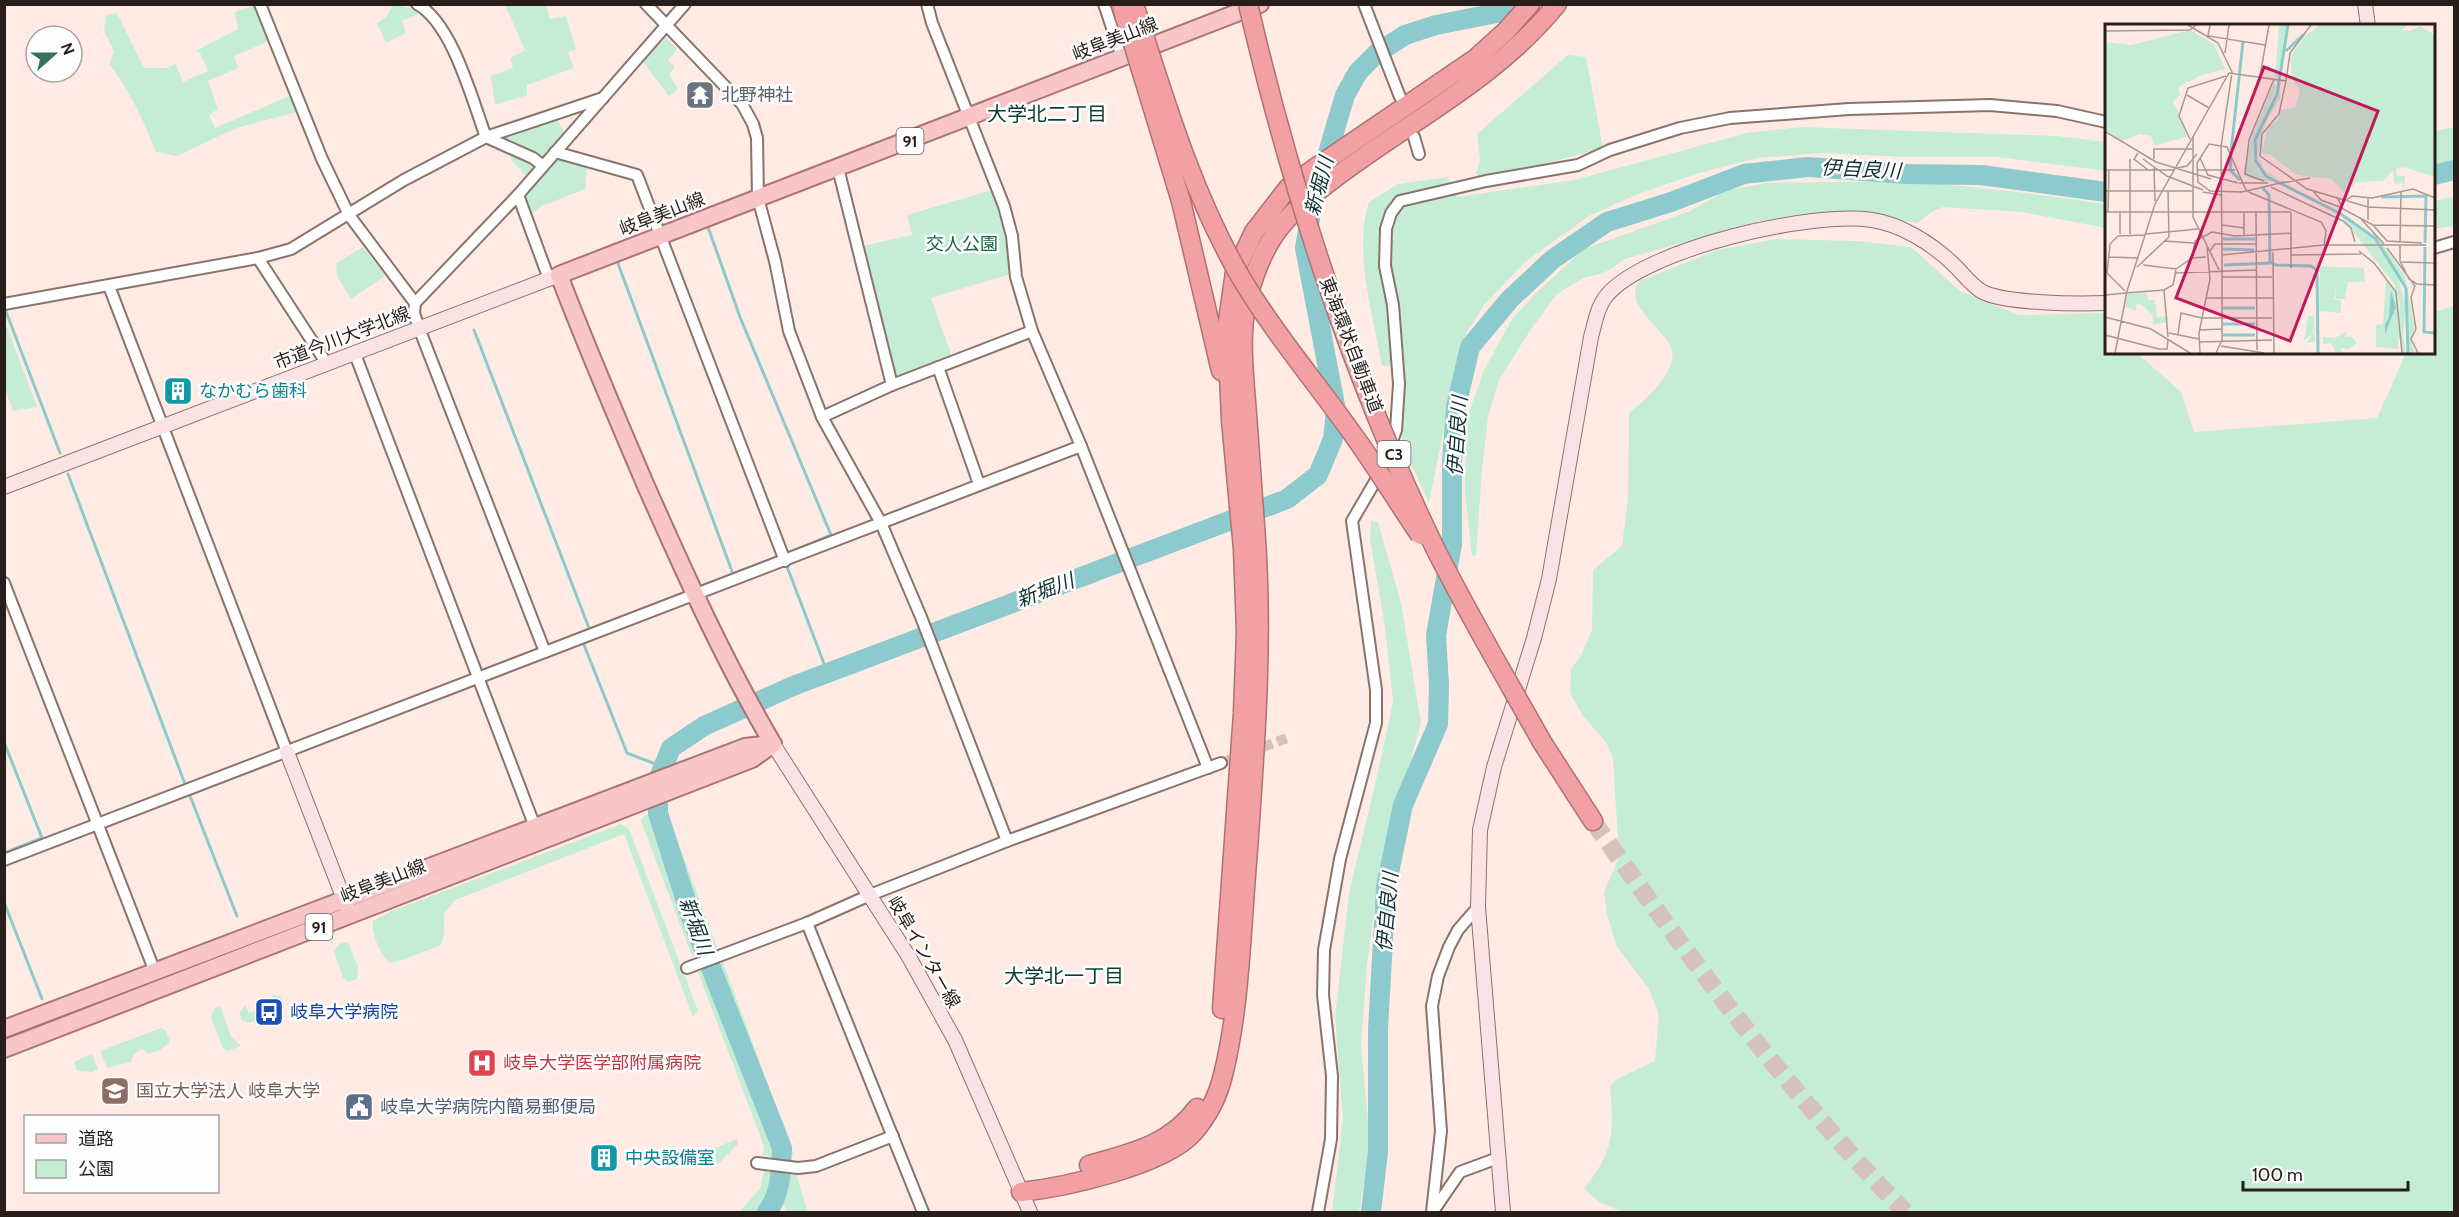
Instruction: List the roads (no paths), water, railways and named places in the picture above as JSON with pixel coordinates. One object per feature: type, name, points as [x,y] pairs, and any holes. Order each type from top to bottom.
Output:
[{"type":"highway","points":[[1121,4],[1181,201],[1245,489]]},
{"type":"highway","points":[[1134,4],[1178,138],[1217,233],[1241,277],[1267,318],[1360,444],[1460,596]]},
{"type":"highway","name":"東海環状自動車道","points":[[1248,4],[1290,180],[1360,372],[1418,511],[1460,596],[1542,742],[1593,821]]},
{"type":"highway","points":[[1260,4],[1290,180]]},
{"type":"highway","points":[[1231,420],[1227,328],[1235,272],[1254,232],[1290,180],[1372,130],[1475,59],[1506,31],[1530,4]]},
{"type":"highway","points":[[1021,1192],[1049,1189],[1124,1169],[1157,1157],[1190,1136],[1209,1111],[1223,1077],[1238,979],[1257,716],[1260,632],[1245,489],[1243,324],[1250,286],[1265,252],[1284,222],[1311,196],[1486,72],[1544,21],[1557,4]]},
{"type":"main road","name":"岐阜美山線","points":[[554,277],[1260,4]]},
{"type":"main road","points":[[554,277],[694,594],[772,744]]},
{"type":"main road","name":"岐阜美山線","points":[[4,1029],[155,972],[348,907],[633,797],[675,774],[746,747],[772,744]]},
{"type":"main road","name":"岐阜美山線","points":[[4,1049],[535,827],[633,797],[669,791],[752,759],[772,744]]},
{"type":"street","points":[[260,4],[322,159],[349,215],[415,303]]},
{"type":"street","points":[[646,4],[742,104],[753,124],[757,138],[758,198],[775,261],[789,331],[822,417],[881,523],[921,617],[1007,841]]},
{"type":"street","points":[[545,652],[419,328],[414,313],[415,303],[518,195],[684,4]]},
{"type":"street","points":[[927,4],[932,23],[1004,206],[1012,236],[1016,277],[1032,331],[1081,446],[1208,768]]},
{"type":"street","points":[[1104,4],[1122,57]]},
{"type":"street","points":[[1364,4],[1400,97]]},
{"type":"street","points":[[2365,4],[2368,24]]},
{"type":"street","points":[[422,5],[442,29],[447,39],[486,137],[533,158],[542,165]]},
{"type":"street","points":[[4,304],[258,258],[291,249],[404,180],[486,137],[603,98]]},
{"type":"street","points":[[1318,1212],[1331,1139],[1332,1076],[1323,995],[1324,950],[1340,858],[1376,723],[1376,690],[1352,521],[1383,468],[1396,430],[1399,384],[1393,305],[1385,266],[1386,229],[1391,213],[1400,201],[1486,181],[1578,165],[1610,150],[1680,128],[1730,118],[1861,109],[1980,105],[2057,111],[2105,122]]},
{"type":"street","points":[[1414,137],[1419,154]]},
{"type":"street","points":[[555,152],[637,175],[785,561]]},
{"type":"street","points":[[838,168],[892,385]]},
{"type":"street","points":[[518,195],[554,277]]},
{"type":"street","points":[[1503,1212],[1478,907],[1480,830],[1494,767],[1550,579],[1591,337],[1600,305],[1622,281],[1651,266],[1700,247],[1776,226],[1830,219],[1873,220],[1909,232],[1949,260],[1980,290],[1996,298],[2080,304],[2105,303]]},
{"type":"street","points":[[2435,247],[2454,242]]},
{"type":"street","points":[[258,258],[327,364]]},
{"type":"street","name":"市道今川大学北線","points":[[4,487],[554,277]]},
{"type":"street","points":[[109,286],[348,907]]},
{"type":"street","points":[[822,417],[892,385],[1032,331]]},
{"type":"street","points":[[355,354],[535,827]]},
{"type":"street","points":[[938,367],[979,484]]},
{"type":"street","points":[[4,860],[1081,446]]},
{"type":"street","points":[[4,583],[155,972]]},
{"type":"street","name":"岐阜インター線","points":[[772,744],[909,957],[955,1041],[1030,1212]]},
{"type":"street","points":[[687,968],[807,923],[870,895],[1007,841],[1221,763]]},
{"type":"street","points":[[1432,1212],[1441,1131],[1432,1006],[1438,976],[1449,947],[1458,930],[1478,907]]},
{"type":"street","points":[[807,923],[923,1212]]},
{"type":"street","points":[[757,1163],[798,1168],[816,1166],[893,1136]]},
{"type":"street","points":[[1432,1212],[1460,1172],[1498,1158]]},
{"type":"waterway","name":"新堀川","points":[[767,1212],[778,1190],[782,1148],[691,917],[658,813],[658,780],[671,748],[704,726],[793,686],[1287,499],[1318,475],[1333,439],[1336,410],[1305,248],[1312,207],[1345,95],[1358,72],[1377,53],[1405,35],[1436,25],[1517,9],[1525,4]]},
{"type":"waterway","name":"伊自良川","points":[[1371,1212],[1378,1152],[1378,1029],[1386,887],[1403,805],[1438,724],[1439,685],[1436,635],[1452,544],[1452,461],[1456,407],[1470,347],[1510,299],[1553,259],[1607,222],[1671,202],[1744,174],[1808,167],[1906,174],[1981,175],[2105,192]]},
{"type":"waterway","name":"伊自良川","points":[[2435,175],[2454,170]]},
{"type":"waterway","points":[[708,227],[740,317],[831,535],[787,554]]},
{"type":"waterway","points":[[616,258],[733,574],[772,559]]},
{"type":"waterway","points":[[5,309],[60,453]]},
{"type":"waterway","points":[[474,330],[589,628],[587,633]]},
{"type":"waterway","points":[[68,474],[185,784]]},
{"type":"waterway","points":[[786,564],[828,674]]},
{"type":"waterway","points":[[585,640],[584,645],[627,753],[663,767]]},
{"type":"waterway","points":[[4,742],[42,838],[4,853]]},
{"type":"waterway","points":[[190,796],[237,916]]},
{"type":"waterway","points":[[4,902],[42,999]]},
{"type":"tunnel","points":[[1221,763],[1287,738]]},
{"type":"tunnel","points":[[1593,821],[1703,973],[1780,1072],[1820,1120],[1905,1212]]},
{"type":"place","name":"北野神社","points":[[700,95]]},
{"type":"place","name":"なかむら歯科","points":[[178,391]]},
{"type":"place","name":"岐阜大学病院","points":[[269,1012]]},
{"type":"place","name":"岐阜大学医学部附属病院","points":[[482,1063]]},
{"type":"place","name":"国立大学法人 岐阜大学","points":[[115,1091]]},
{"type":"place","name":"岐阜大学病院内簡易郵便局","points":[[359,1107]]},
{"type":"place","name":"中央設備室","points":[[604,1158]]},
{"type":"district","name":"大学北二丁目","points":[[1047,114]]},
{"type":"district","name":"大学北一丁目","points":[[1064,976]]},
{"type":"park label","name":"交人公園","points":[[962,244]]}]
